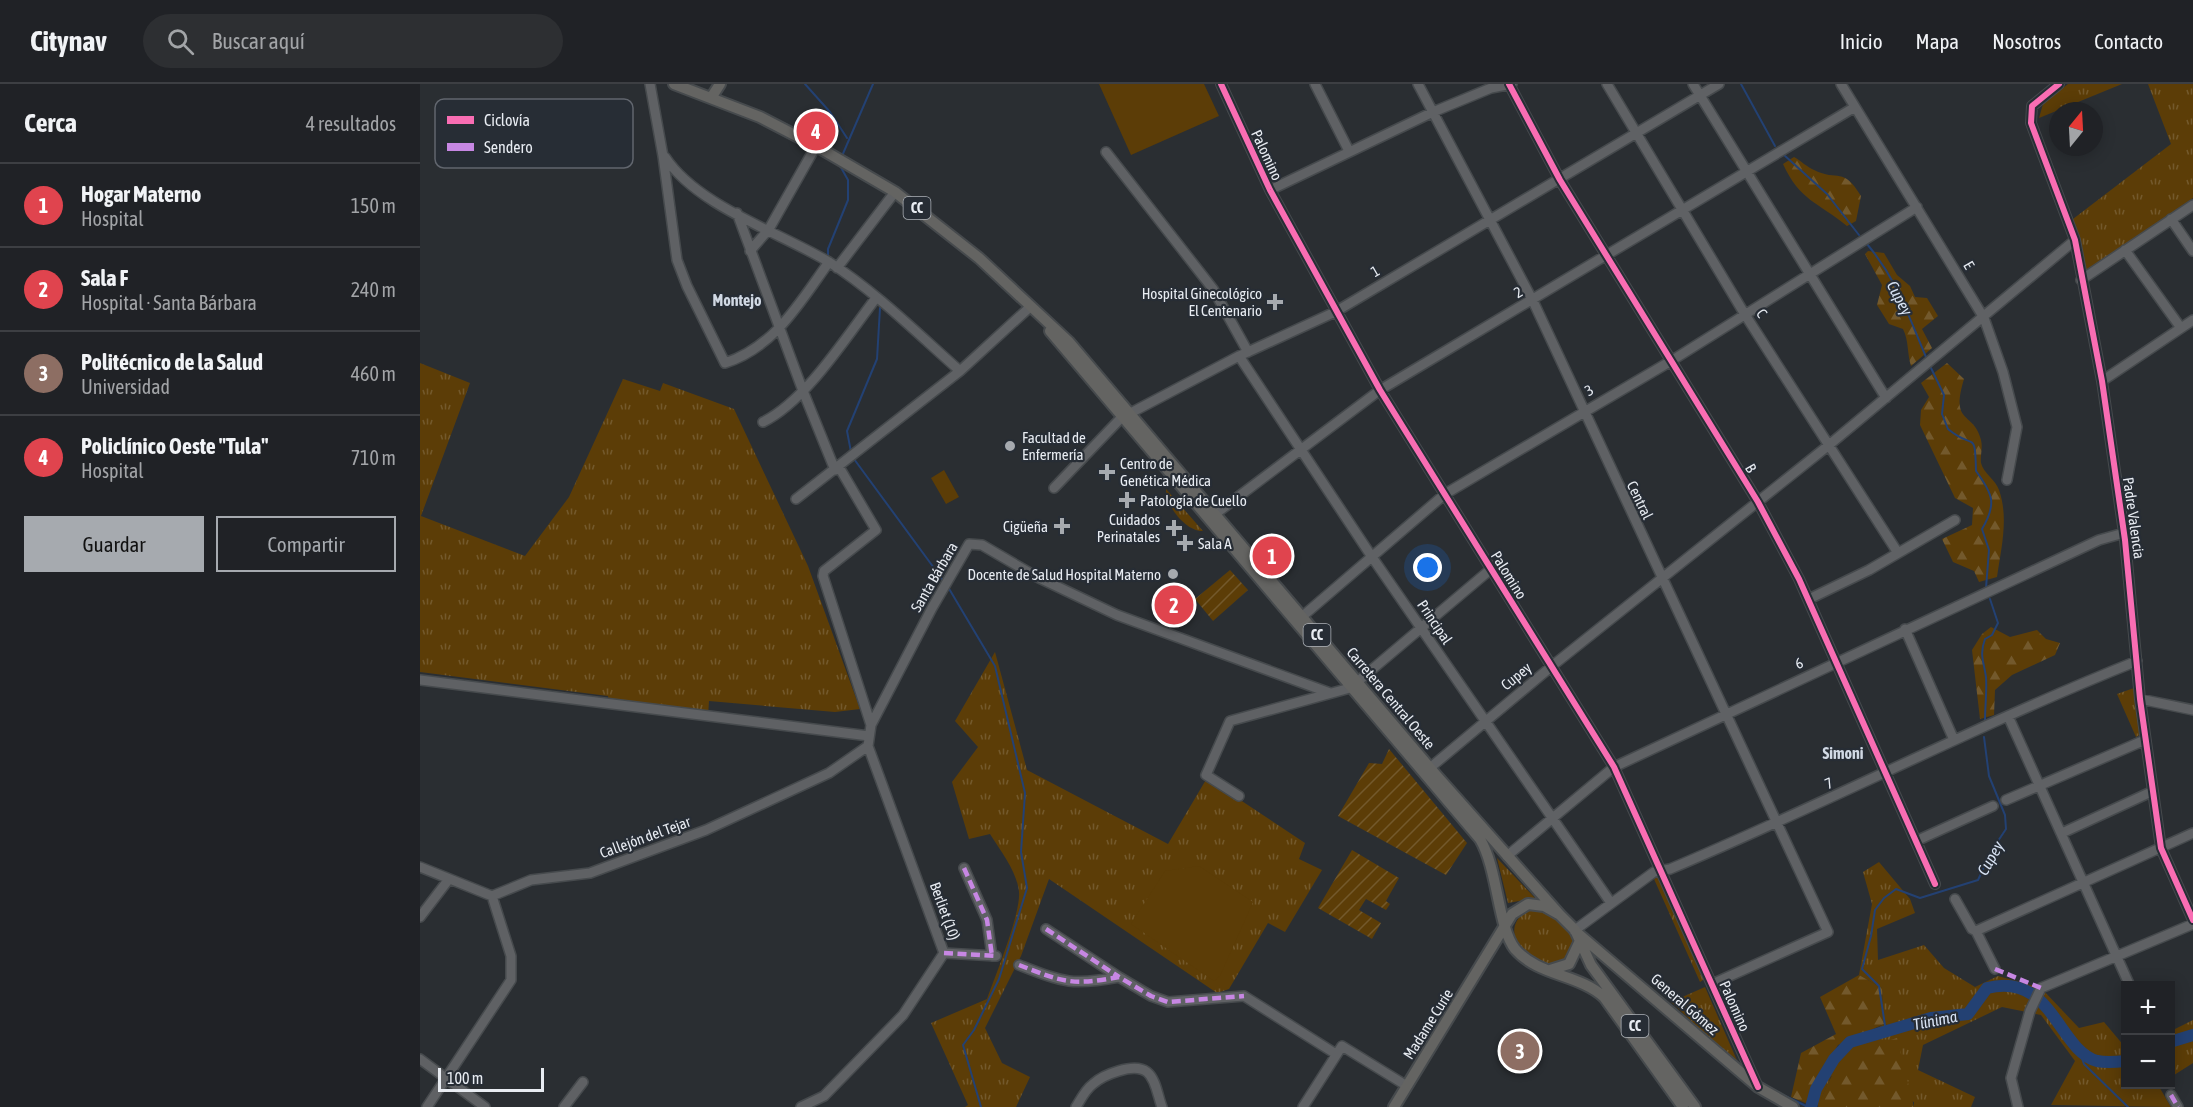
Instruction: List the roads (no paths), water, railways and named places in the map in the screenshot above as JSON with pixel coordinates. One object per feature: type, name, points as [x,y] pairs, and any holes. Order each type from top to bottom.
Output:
[{"type":"main road","name":"Carretera Central Oeste","points":[[674,84],[760,117],[832,155],[895,192],[979,258],[1032,309],[1427,771],[1560,915]]},
{"type":"main road","points":[[711,98],[720,84]]},
{"type":"main road","name":"Carretera Central Oeste","points":[[1427,771],[1486,849],[1506,926]]},
{"type":"main road","points":[[1502,908],[1523,905]]},
{"type":"main road","points":[[1506,926],[1516,909],[1523,905]]},
{"type":"main road","name":"CC","points":[[1523,905],[1544,906],[1560,915],[1575,930],[1591,965],[1695,1107]]},
{"type":"main road","name":"CC","points":[[1506,926],[1516,950],[1535,964],[1595,989],[1604,997],[1683,1107]]},
{"type":"main road","name":"Madame Curie","points":[[1394,1107],[1506,926]]},
{"type":"main road","name":"General Gómez","points":[[1575,930],[1758,1087],[1775,1099],[1793,1107]]},
{"type":"main road","points":[[1549,970],[1569,964],[1580,943]]},
{"type":"main road","points":[[1487,956],[1497,949],[1516,950]]},
{"type":"street","points":[[650,84],[663,156],[677,260],[687,286],[725,363],[751,353],[781,328],[895,192]]},
{"type":"street","name":"Palomino","points":[[1221,84],[1270,190],[1335,312],[1380,390],[1614,767],[1662,869],[1758,1087]]},
{"type":"street","points":[[1316,84],[1349,151]]},
{"type":"street","name":"Central","points":[[1418,84],[1533,301],[1828,932],[1712,984]]},
{"type":"street","points":[[1270,190],[1433,112],[1491,88],[1510,84]]},
{"type":"street","name":"B","points":[[1510,84],[1560,180],[1758,502],[1809,599],[1884,774],[1935,884]]},
{"type":"street","name":"C","points":[[1607,84],[1744,313],[1898,553]]},
{"type":"street","points":[[1693,84],[1807,274],[1886,398]]},
{"type":"street","name":"1","points":[[1054,488],[1124,416],[1239,356],[1335,312],[1719,84]]},
{"type":"street","name":"E","points":[[1841,84],[1984,318],[2003,372],[2017,427],[2007,480]]},
{"type":"street","name":"Padre Valencia","points":[[2059,84],[2032,106],[2031,123],[2075,240],[2102,381],[2124,533],[2151,792],[2161,848],[2193,922]]},
{"type":"street","name":"2","points":[[1211,517],[1380,390],[1533,301],[1745,171],[1855,107]]},
{"type":"street","points":[[750,251],[769,229],[816,146]]},
{"type":"street","points":[[1106,152],[1214,290],[1248,352]]},
{"type":"street","points":[[663,156],[674,171],[686,181],[737,213],[833,265],[876,298],[960,370]]},
{"type":"street","points":[[2081,279],[2193,205]]},
{"type":"street","name":"3","points":[[1298,620],[1445,494],[1671,360],[1917,207]]},
{"type":"street","points":[[737,213],[781,328],[802,391],[837,468],[876,530],[824,571],[823,576],[871,725]]},
{"type":"street","points":[[2171,219],[2193,251]]},
{"type":"street","name":"Cupey","points":[[1427,771],[1552,666],[1662,580],[1984,318],[2075,240]]},
{"type":"street","points":[[2126,250],[2181,328]]},
{"type":"street","points":[[2059,254],[2070,255],[2079,265]]},
{"type":"street","points":[[763,422],[779,414],[802,391],[876,298]]},
{"type":"street","points":[[796,499],[960,370],[1032,309]]},
{"type":"street","points":[[2102,381],[2193,320]]},
{"type":"street","name":"Principal","points":[[1239,356],[1372,557],[1611,903]]},
{"type":"street","points":[[1809,599],[1898,553],[1955,520]]},
{"type":"street","name":"6","points":[[1507,856],[1614,767],[1905,629],[2099,540],[2124,533]]},
{"type":"street","name":"Santa Bárbara","points":[[868,746],[871,725],[969,544],[982,545],[1035,576],[1117,615],[1330,693]]},
{"type":"street","points":[[1239,796],[1206,775],[1230,721],[1354,685],[1491,569]]},
{"type":"street","points":[[1905,629],[1954,740]]},
{"type":"street","name":"7","points":[[1575,930],[1648,876],[1662,869],[1670,869],[1776,824],[1954,740],[2137,661]]},
{"type":"street","points":[[420,680],[869,736]]},
{"type":"street","points":[[2140,699],[2193,710]]},
{"type":"street","points":[[2008,716],[2128,981]]},
{"type":"street","points":[[2006,800],[2145,740]]},
{"type":"street","name":"Callejón del Tejar","points":[[492,896],[531,880],[590,873],[706,830],[829,773],[868,746]]},
{"type":"street","name":"Berliet (10)","points":[[801,1107],[824,1096],[903,1016],[944,952],[868,746]]},
{"type":"street","points":[[2062,833],[2151,792]]},
{"type":"street","points":[[1916,840],[1993,806]]},
{"type":"street","points":[[1976,932],[2193,833]]},
{"type":"street","points":[[420,867],[492,896],[511,956],[511,980],[427,1107]]},
{"type":"street","points":[[944,952],[994,956],[987,920],[964,868]]},
{"type":"street","points":[[420,917],[449,879]]},
{"type":"street","points":[[1954,899],[1976,932],[1995,969]]},
{"type":"street","points":[[2018,1107],[2011,1078],[2038,991],[2193,922]]},
{"type":"street","points":[[1046,929],[1151,996],[1168,1002],[1244,996],[1407,1086]]},
{"type":"street","points":[[1019,965],[1065,982],[1088,983],[1119,977]]},
{"type":"street","points":[[1303,1107],[1339,1050]]},
{"type":"street","points":[[420,1059],[485,1107]]},
{"type":"street","points":[[1076,1107],[1084,1093],[1103,1077],[1139,1068],[1148,1072],[1154,1082],[1162,1107]]},
{"type":"street","points":[[564,1107],[583,1082]]},
{"type":"street","points":[[2171,1095],[2178,1107]]},
{"type":"waterway","points":[[805,84],[830,112],[847,138]]},
{"type":"waterway","points":[[842,156],[873,84]]},
{"type":"waterway","name":"Cupey","points":[[1741,84],[1775,146]]},
{"type":"waterway","name":"Cupey","points":[[1784,155],[1827,194],[1859,235]]},
{"type":"waterway","points":[[828,256],[828,249],[848,200],[848,180],[839,164]]},
{"type":"waterway","name":"Cupey","points":[[1867,244],[1894,284],[1926,357]]},
{"type":"waterway","points":[[851,452],[847,431],[877,359],[880,308]]},
{"type":"waterway","name":"Cupey","points":[[1931,368],[1944,395],[1942,414],[1948,429],[1974,445],[1976,471],[1991,499],[1990,513],[1982,529],[1989,550],[1986,588]]},
{"type":"waterway","points":[[854,459],[945,583]]},
{"type":"waterway","points":[[948,587],[995,666],[1025,793],[1021,852],[1027,888],[999,979],[974,1030],[963,1045],[981,1107]]},
{"type":"waterway","name":"Cupey","points":[[1985,721],[1986,677],[1982,650],[1985,639],[1992,635],[1998,623],[1990,599]]},
{"type":"waterway","name":"Cupey","points":[[1886,1032],[1879,986],[1862,969],[1875,910],[1884,898],[1896,889],[1920,898],[1978,880],[1992,850],[2006,829],[2005,815],[1989,776],[1984,737]]},
{"type":"waterway","name":"Tíinima","points":[[1811,1107],[1816,1089],[1834,1059],[1850,1042],[1931,1018],[1968,1014],[1987,988],[2009,986],[2026,991],[2052,1014],[2072,1043],[2084,1054],[2101,1062],[2121,1061]]},
{"type":"waterway","name":"Tíinima","points":[[2175,1040],[2193,1035]]},
{"type":"waterway","points":[[2079,1050],[2084,1064],[2128,1107]]},
{"type":"waterway","points":[[1781,1094],[1808,1107]]},
{"type":"place","name":"Policlínico Oeste \"Tula\"","points":[[816,131]]},
{"type":"place","name":"Hospital Ginecológico El Centenario","points":[[1275,302]]},
{"type":"place","name":"Facultad de Enfermería","points":[[1010,446]]},
{"type":"place","name":"Centro de Genética Médica","points":[[1107,472]]},
{"type":"place","name":"Patología de Cuello","points":[[1127,500]]},
{"type":"place","name":"Cigüeña","points":[[1062,526]]},
{"type":"place","name":"Cuidados Perinatales","points":[[1174,528]]},
{"type":"place","name":"Sala A","points":[[1185,543]]},
{"type":"place","name":"Hogar Materno","points":[[1272,556]]},
{"type":"place","name":"Docente de Salud Hospital Materno","points":[[1173,574]]},
{"type":"place","name":"Sala F","points":[[1174,605]]},
{"type":"place","name":"Politécnico de la Salud","points":[[1520,1051]]},
{"type":"district","name":"Montejo","points":[[737,300]]},
{"type":"district","name":"Simoni","points":[[1843,753]]}]
